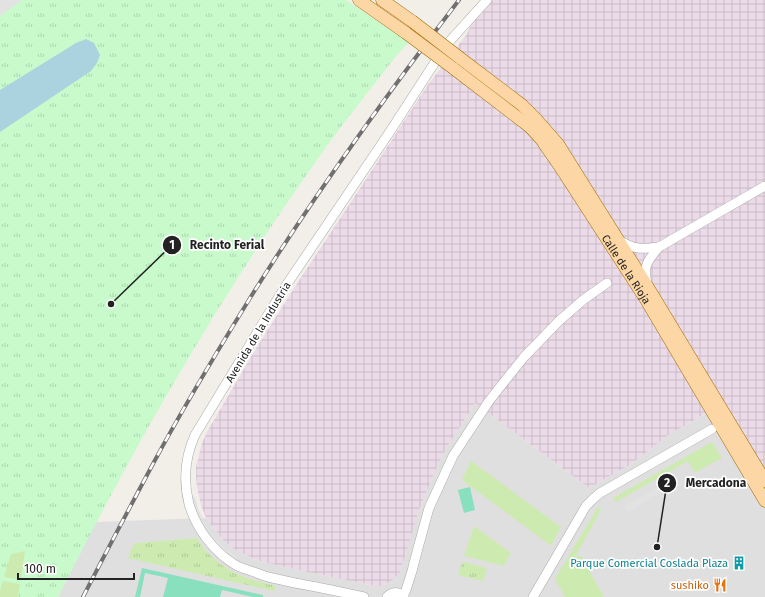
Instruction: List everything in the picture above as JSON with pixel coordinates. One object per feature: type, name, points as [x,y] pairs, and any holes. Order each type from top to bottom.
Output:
[{"type":"main road","name":"Calle de la Rioja","points":[[359,0],[453,68],[530,127],[541,139],[559,164],[645,298],[765,501]]},
{"type":"main road","name":"Calle de la Rioja","points":[[382,0],[522,105],[536,118],[558,144],[647,286],[765,481]]},
{"type":"street","name":"Avenida de la Industria","points":[[364,597],[267,577],[235,565],[219,554],[210,544],[196,520],[187,497],[186,470],[188,457],[195,435],[283,290],[389,133],[438,56],[487,0]]},
{"type":"street","points":[[618,239],[627,246],[634,248],[646,249],[659,247],[765,186]]},
{"type":"street","points":[[647,286],[645,276],[647,262],[659,247]]},
{"type":"street","points":[[387,597],[389,594],[394,592],[401,593],[403,596],[412,571],[429,508],[453,456],[489,401],[524,357],[560,320],[583,300],[607,283]]},
{"type":"street","points":[[533,597],[586,506],[593,499],[600,493],[712,429]]},
{"type":"shaded area","points":[[0,0],[22,0],[0,16]]},
{"type":"shaded area","points":[[481,0],[765,0],[765,470],[725,402],[667,436],[631,464],[589,488],[475,403],[438,464],[419,510],[400,572],[390,582],[381,586],[375,586],[254,559],[236,550],[223,540],[206,518],[201,505],[196,477],[196,467],[202,443],[255,350],[298,282],[427,86],[467,34]]},
{"type":"shaded area","points":[[726,402],[765,470],[765,597],[58,597],[96,522],[206,518],[223,540],[254,559],[298,570],[381,586],[386,584],[410,538],[419,510],[438,464],[475,403],[589,488],[631,464],[667,436]]},
{"type":"shaded area","points":[[669,481],[672,487],[627,512],[624,506]]},
{"type":"shaded area","points":[[191,497],[195,497],[199,511],[210,532],[225,548],[237,557],[236,561],[215,543],[198,518]]},
{"type":"green space","points":[[0,0],[346,0],[409,42],[346,120],[281,212],[246,265],[179,374],[117,484],[58,597],[0,597]]},
{"type":"green space","points":[[712,442],[722,458],[696,472],[688,461],[616,502],[613,498]]},
{"type":"green space","points":[[471,461],[561,527],[551,546],[462,480]]},
{"type":"green space","points":[[470,487],[475,510],[464,513],[458,490]]},
{"type":"green space","points":[[598,507],[601,510],[575,557],[581,556],[604,597],[565,597],[555,579]]},
{"type":"green space","points":[[474,526],[511,553],[504,566],[464,556]]},
{"type":"green space","points":[[197,538],[215,560],[223,566],[239,575],[276,586],[274,591],[128,558],[132,547],[136,543]]},
{"type":"green space","points":[[25,551],[21,580],[4,577],[11,554]]},
{"type":"green space","points":[[464,562],[487,568],[483,581],[458,575],[462,563]]},
{"type":"green space","points":[[142,568],[263,595],[263,597],[253,597],[222,590],[220,597],[163,597],[168,578],[145,573],[140,597],[135,597]]},
{"type":"green space","points":[[3,581],[20,584],[18,597],[0,597]]},
{"type":"water","points":[[86,39],[94,43],[100,55],[97,63],[91,71],[0,132],[0,90],[76,43]]},
{"type":"railway","points":[[83,597],[165,442],[199,382],[247,303],[297,225],[349,149],[459,0]]},
{"type":"place","name":"Recinto Ferial","points":[[111,304]]},
{"type":"place","name":"Mercadona","points":[[657,547]]},
{"type":"place","name":"Parque Comercial Coslada Plaza","points":[[739,563]]},
{"type":"place","name":"sushiko","points":[[720,585]]}]
